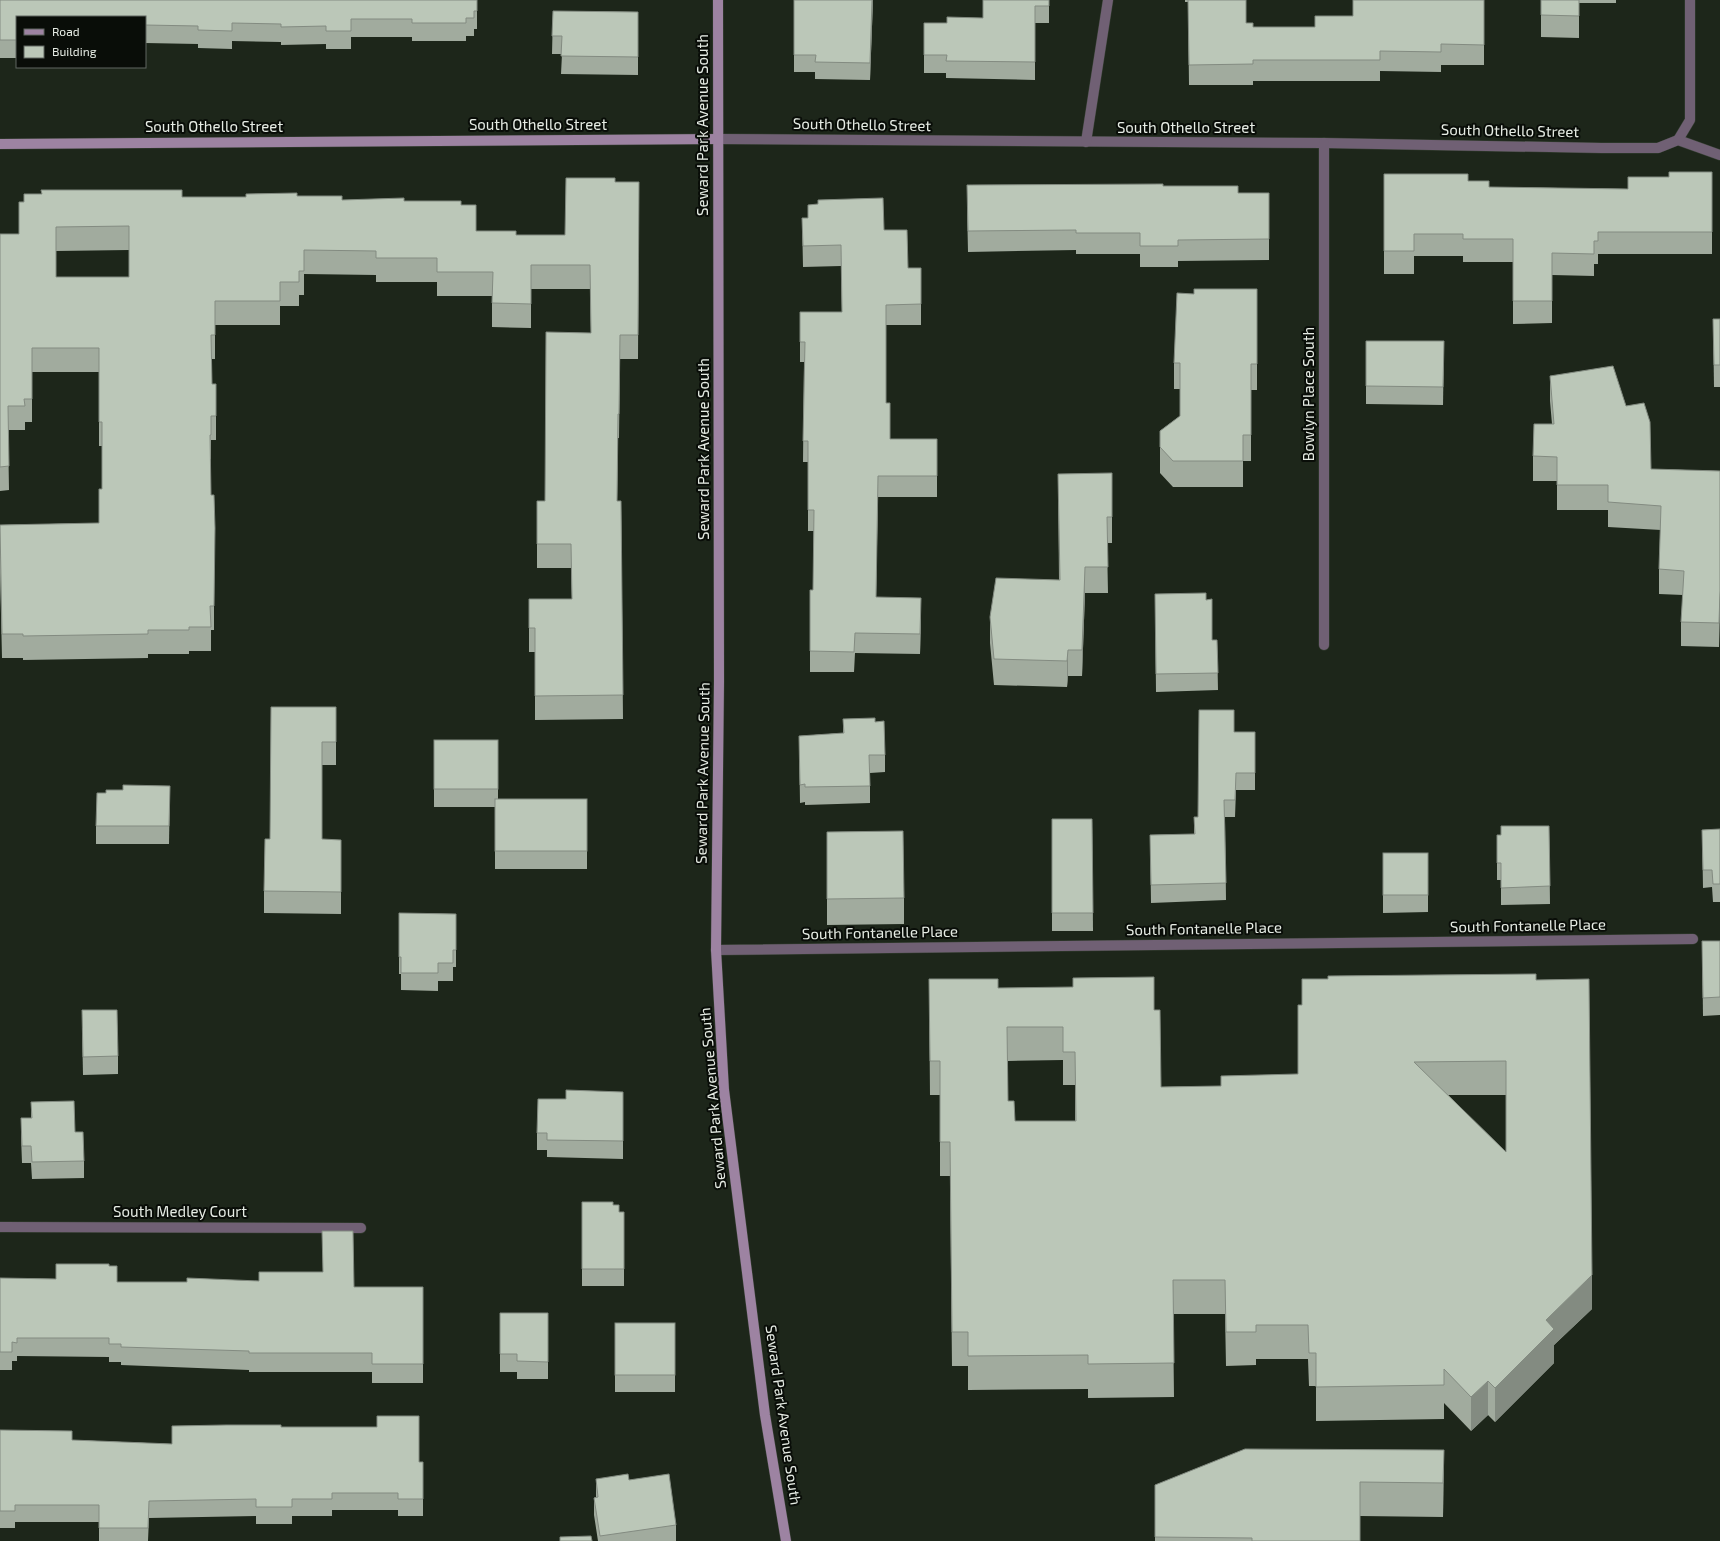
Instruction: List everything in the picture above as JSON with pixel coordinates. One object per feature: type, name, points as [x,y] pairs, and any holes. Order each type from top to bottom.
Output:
[{"type":"main road","name":"Seward Park Avenue South","points":[[718,0],[719,681],[716,950],[724,1090],[765,1415],[786,1541]]},
{"type":"main road","name":"South Othello Street","points":[[0,144],[718,139]]},
{"type":"street","points":[[1086,142],[1108,0]]},
{"type":"street","points":[[1690,0],[1690,120],[1678,140],[1720,155]]},
{"type":"street","name":"South Othello Street","points":[[718,139],[1658,148],[1678,140]]},
{"type":"street","name":"Bowlyn Place South","points":[[1324,144],[1324,645]]},
{"type":"street","name":"South Fontanelle Place","points":[[716,950],[1693,939]]},
{"type":"street","name":"South Medley Court","points":[[0,1227],[361,1228]]},
{"type":"building","points":[[0,0],[477,0],[477,11],[474,11],[474,18],[466,18],[466,23],[412,23],[412,19],[351,19],[351,31],[326,31],[326,26],[281,27],[281,24],[232,23],[232,31],[198,30],[198,26],[146,25],[146,16],[16,16],[16,40],[0,40]]},
{"type":"building","points":[[794,0],[872,0],[870,63],[815,62],[816,55],[794,55]]},
{"type":"building","points":[[983,0],[1049,0],[1049,6],[1035,6],[1035,62],[946,61],[947,55],[924,55],[924,23],[947,23],[947,17],[983,18]]},
{"type":"building","points":[[1188,0],[1246,0],[1246,23],[1253,23],[1253,27],[1315,27],[1315,16],[1353,16],[1353,0],[1484,0],[1484,45],[1441,44],[1441,52],[1380,51],[1380,60],[1253,60],[1253,64],[1189,65]]},
{"type":"building","points":[[1541,0],[1579,0],[1579,16],[1541,15]]},
{"type":"building","points":[[553,11],[638,12],[638,57],[561,56],[562,36],[552,36]]},
{"type":"building","points":[[1669,172],[1712,172],[1712,232],[1598,232],[1598,241],[1594,241],[1594,254],[1552,253],[1552,301],[1513,301],[1513,239],[1463,239],[1463,234],[1414,234],[1414,251],[1384,251],[1384,174],[1468,174],[1468,181],[1489,181],[1489,187],[1628,189],[1628,177],[1669,177]]},
{"type":"building","points":[[566,178],[615,178],[615,182],[639,182],[638,335],[620,335],[617,501],[621,501],[623,695],[535,696],[535,628],[529,628],[529,599],[572,599],[571,544],[537,544],[537,501],[545,501],[546,332],[591,333],[590,265],[531,265],[531,304],[492,303],[493,272],[437,272],[437,258],[376,258],[376,251],[304,250],[304,271],[299,271],[299,282],[280,282],[280,301],[215,301],[215,335],[211,335],[212,384],[216,384],[216,416],[211,416],[210,435],[211,495],[214,495],[215,528],[214,606],[210,606],[211,627],[189,627],[189,630],[148,630],[148,634],[23,636],[23,634],[2,634],[0,525],[99,523],[99,489],[102,489],[102,422],[99,422],[99,348],[32,348],[32,399],[24,399],[25,406],[8,406],[9,466],[0,467],[0,234],[19,234],[19,202],[24,202],[24,194],[42,194],[41,190],[182,190],[182,197],[246,197],[246,194],[297,193],[297,196],[342,196],[342,200],[404,198],[404,201],[461,201],[461,205],[476,205],[476,231],[516,231],[516,235],[565,235]],"holes":[[[129,226],[129,277],[56,277],[56,227]]]},
{"type":"building","points":[[1163,184],[1163,186],[1238,186],[1238,193],[1269,193],[1269,239],[1178,240],[1178,246],[1140,246],[1140,233],[1076,233],[1076,230],[968,231],[967,185]]},
{"type":"building","points":[[883,198],[884,230],[907,230],[908,268],[921,268],[921,304],[886,305],[886,403],[890,403],[890,439],[937,439],[937,476],[878,476],[876,597],[921,598],[920,634],[855,633],[854,652],[810,651],[810,590],[813,590],[814,510],[808,510],[808,441],[803,441],[805,342],[800,342],[800,312],[842,312],[841,245],[803,246],[802,218],[808,218],[808,205],[818,204],[818,200]]},
{"type":"building","points":[[1194,289],[1257,289],[1257,364],[1251,364],[1251,435],[1243,435],[1243,461],[1173,461],[1160,447],[1160,431],[1180,416],[1180,363],[1174,363],[1177,293],[1194,294]]},
{"type":"building","points":[[1713,319],[1720,319],[1720,365],[1714,365]]},
{"type":"building","points":[[1366,341],[1444,341],[1443,387],[1366,386]]},
{"type":"building","points":[[1613,366],[1626,406],[1644,403],[1650,422],[1651,469],[1720,471],[1719,623],[1681,622],[1684,571],[1659,569],[1661,506],[1608,502],[1608,485],[1557,485],[1557,457],[1533,456],[1534,424],[1554,424],[1550,376]]},
{"type":"building","points":[[1112,473],[1112,517],[1107,517],[1108,567],[1085,567],[1082,650],[1068,650],[1067,661],[994,659],[990,617],[996,578],[1060,580],[1058,474]]},
{"type":"building","points":[[1206,593],[1206,600],[1212,599],[1212,640],[1217,640],[1218,673],[1156,674],[1155,594]]},
{"type":"building","points":[[271,707],[336,707],[336,742],[322,742],[322,839],[341,840],[341,892],[264,891],[265,839],[270,839]]},
{"type":"building","points":[[1199,710],[1234,710],[1234,732],[1255,732],[1255,773],[1236,773],[1235,800],[1224,800],[1226,883],[1151,885],[1150,835],[1195,834],[1194,817],[1198,817]]},
{"type":"building","points":[[875,718],[875,722],[884,721],[885,755],[869,755],[870,786],[805,787],[805,784],[800,785],[799,736],[844,733],[843,719]]},
{"type":"building","points":[[434,740],[498,740],[498,789],[434,789]]},
{"type":"building","points":[[123,785],[170,786],[169,826],[96,826],[97,793],[106,793],[106,790],[123,790]]},
{"type":"building","points":[[495,799],[587,799],[587,851],[495,851]]},
{"type":"building","points":[[1052,819],[1092,819],[1093,913],[1052,913]]},
{"type":"building","points":[[1501,826],[1549,826],[1550,886],[1501,888],[1501,863],[1497,863],[1497,835],[1501,835]]},
{"type":"building","points":[[1720,829],[1720,884],[1713,884],[1712,870],[1703,870],[1702,830]]},
{"type":"building","points":[[903,831],[904,898],[827,899],[827,832]]},
{"type":"building","points":[[1383,853],[1428,853],[1428,895],[1383,895]]},
{"type":"building","points":[[399,913],[456,914],[456,950],[453,950],[453,963],[438,963],[438,973],[401,973],[401,957],[399,957]]},
{"type":"building","points":[[1702,941],[1720,941],[1720,997],[1703,998]]},
{"type":"building","points":[[1536,974],[1536,980],[1589,979],[1592,1275],[1546,1320],[1554,1329],[1495,1388],[1488,1381],[1471,1397],[1444,1369],[1444,1385],[1316,1387],[1316,1353],[1309,1353],[1308,1325],[1256,1325],[1256,1332],[1226,1332],[1225,1280],[1173,1280],[1174,1363],[1088,1364],[1088,1355],[968,1356],[968,1332],[952,1332],[950,1142],[940,1142],[940,1061],[930,1061],[929,979],[998,979],[998,988],[1073,987],[1073,978],[1154,977],[1154,1010],[1160,1010],[1161,1087],[1221,1086],[1221,1076],[1298,1074],[1298,1005],[1302,1005],[1302,979],[1328,979],[1328,976]],"holes":[[[1007,1027],[1063,1027],[1063,1052],[1075,1052],[1076,1121],[1015,1121],[1014,1101],[1008,1101]],[[1506,1061],[1506,1152],[1414,1062]]]},
{"type":"building","points":[[82,1010],[117,1010],[118,1056],[83,1057]]},
{"type":"building","points":[[566,1090],[623,1092],[623,1141],[547,1140],[547,1133],[537,1133],[538,1099],[566,1099]]},
{"type":"building","points":[[74,1101],[75,1132],[83,1132],[84,1161],[32,1162],[31,1146],[22,1146],[21,1118],[32,1118],[31,1102]]},
{"type":"building","points":[[582,1202],[613,1202],[613,1205],[619,1205],[619,1212],[624,1212],[624,1269],[582,1269]]},
{"type":"building","points":[[322,1231],[353,1231],[354,1287],[423,1287],[423,1364],[372,1364],[372,1353],[249,1353],[249,1351],[121,1347],[121,1344],[109,1344],[109,1338],[17,1338],[17,1343],[12,1342],[12,1352],[0,1352],[0,1278],[56,1279],[56,1264],[109,1264],[109,1266],[117,1266],[117,1282],[187,1282],[187,1278],[259,1281],[259,1272],[323,1272]]},
{"type":"building","points":[[500,1313],[548,1313],[548,1362],[517,1361],[517,1354],[500,1354]]},
{"type":"building","points":[[615,1323],[675,1323],[675,1375],[615,1375]]},
{"type":"building","points":[[377,1416],[419,1416],[419,1462],[423,1462],[423,1499],[398,1499],[398,1493],[332,1493],[332,1499],[292,1499],[292,1507],[256,1507],[256,1499],[149,1501],[148,1528],[99,1528],[99,1505],[15,1505],[15,1511],[0,1511],[0,1430],[72,1431],[72,1440],[172,1444],[172,1426],[281,1425],[281,1427],[377,1427]]},
{"type":"building","points":[[1245,1449],[1444,1450],[1443,1483],[1360,1482],[1360,1541],[1252,1541],[1252,1538],[1155,1537],[1155,1485]]},
{"type":"building","points":[[628,1474],[629,1480],[669,1474],[676,1525],[600,1536],[594,1498],[598,1497],[596,1479]]},
{"type":"building","points":[[591,1536],[592,1541],[560,1541],[560,1537]]}]
